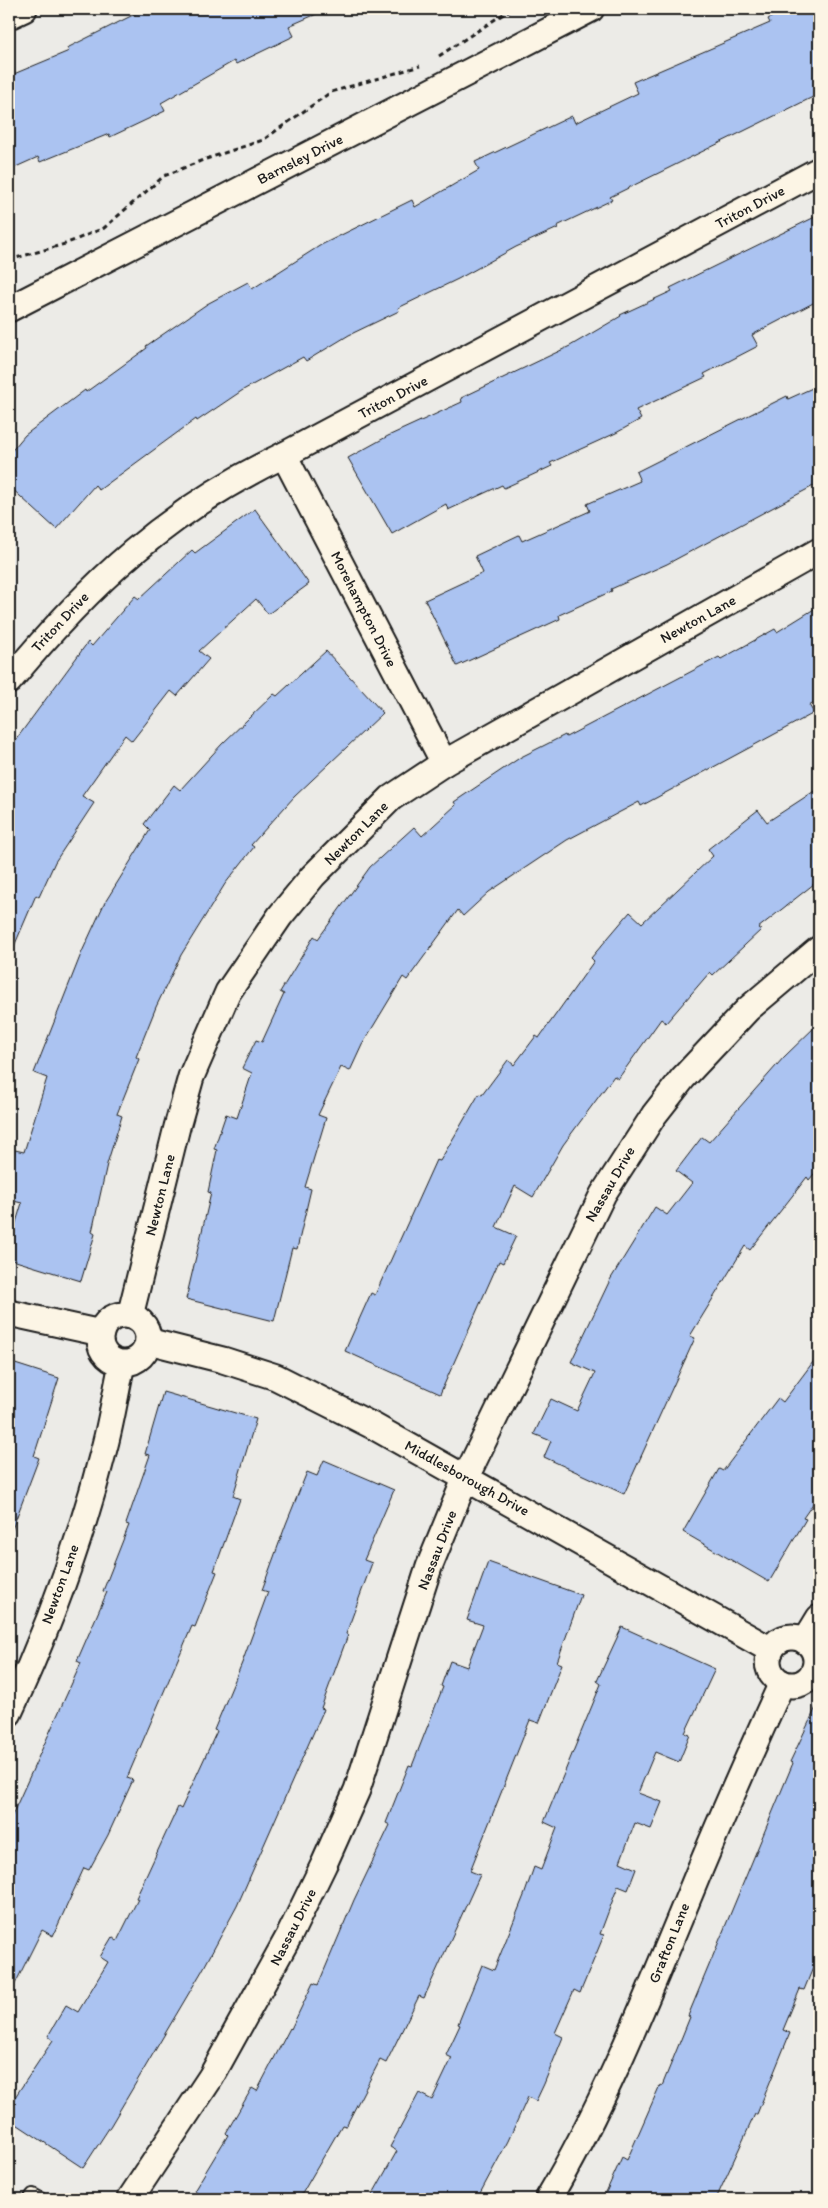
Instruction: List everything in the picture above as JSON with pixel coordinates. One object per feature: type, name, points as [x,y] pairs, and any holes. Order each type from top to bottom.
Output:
[{"type":"street","points":[[9,16],[24,9]]},
{"type":"street","name":"Barnsley Drive","points":[[9,309],[591,9]]},
{"type":"street","name":"Triton Drive","points":[[9,681],[66,614],[105,576],[142,543],[208,495],[242,475],[284,455],[819,170]]},
{"type":"street","name":"Morehampton Drive","points":[[284,455],[444,763]]},
{"type":"street","name":"Newton Lane","points":[[130,1316],[191,1077],[228,992],[256,949],[313,876],[391,798],[444,763],[819,551]]},
{"type":"street","name":"Nassau Drive","points":[[130,2199],[211,2077],[285,1944],[324,1864],[357,1790],[429,1567],[466,1477],[581,1236],[627,1154],[659,1107],[714,1042],[769,990],[819,949]]},
{"type":"street","points":[[9,1313],[101,1333]]},
{"type":"street","points":[[122,1315],[130,1316],[142,1322],[148,1334],[147,1349],[137,1360],[122,1364],[107,1356],[100,1342],[101,1333],[109,1320],[122,1315]]},
{"type":"street","name":"Middlesborough Drive","points":[[148,1341],[223,1360],[276,1377],[374,1426],[771,1650]]},
{"type":"street","name":"Newton Lane","points":[[9,1714],[40,1642],[86,1512],[105,1445],[122,1364]]},
{"type":"street","points":[[805,1640],[819,1618]]},
{"type":"street","points":[[794,1637],[805,1640],[813,1648],[816,1655],[817,1671],[805,1682],[790,1685],[782,1683],[770,1671],[768,1663],[771,1650],[778,1641],[786,1638],[794,1637]]},
{"type":"street","name":"Grafton Lane","points":[[548,2199],[589,2126],[615,2072],[734,1787],[782,1683]]},
{"type":"lane","points":[[30,2199],[33,2195],[40,2199]]},
{"type":"path","points":[[436,57],[511,9]]},
{"type":"path","points":[[9,260],[65,244],[104,228],[164,176],[203,160],[263,140],[330,92],[422,65]]},
{"type":"building","points":[[145,9],[328,9],[289,26],[294,36],[236,64],[234,61],[161,103],[165,111],[110,137],[109,134],[40,162],[38,157],[9,170],[9,76],[69,51],[67,48]]},
{"type":"building","points":[[786,9],[819,9],[819,94],[610,197],[612,200],[557,226],[558,228],[516,247],[458,279],[398,308],[399,311],[349,335],[306,361],[303,357],[243,390],[197,421],[196,419],[99,490],[95,485],[56,529],[9,486],[9,454],[25,435],[85,390],[86,392],[147,348],[146,346],[207,304],[248,282],[252,289],[321,245],[412,200],[415,207],[479,170],[475,162],[572,116],[575,123],[638,93],[633,82],[770,23],[768,19]]},
{"type":"building","points":[[819,215],[819,300],[752,335],[758,346],[704,374],[706,377],[636,410],[641,419],[616,433],[550,463],[552,466],[504,488],[502,485],[448,510],[446,504],[392,534],[348,458],[388,436],[462,402],[461,398],[570,346],[620,315],[672,291],[670,288]]},
{"type":"building","points":[[819,385],[819,483],[667,564],[559,615],[560,619],[457,666],[425,600],[483,573],[475,556],[519,535],[522,541],[590,511],[587,504],[640,481],[636,472],[787,396],[788,399]]},
{"type":"building","points":[[255,509],[309,584],[268,614],[256,599],[199,651],[209,659],[177,696],[171,691],[132,741],[125,735],[82,796],[94,803],[55,862],[39,897],[36,895],[9,958],[9,749],[88,642],[92,646],[135,596],[139,599],[192,550],[195,553]]},
{"type":"building","points":[[819,606],[819,699],[809,705],[814,713],[641,806],[639,802],[567,840],[489,892],[463,916],[458,910],[407,980],[403,977],[362,1045],[350,1071],[341,1067],[318,1115],[326,1118],[305,1187],[311,1189],[297,1249],[292,1248],[274,1321],[186,1299],[211,1193],[208,1192],[217,1150],[214,1149],[226,1114],[237,1118],[252,1073],[242,1068],[256,1040],[262,1042],[284,994],[280,992],[314,936],[318,939],[370,867],[414,827],[422,836],[456,805],[454,802],[521,757],[565,735],[566,737],[719,657],[721,659],[775,629],[777,632]]},
{"type":"building","points":[[326,651],[383,713],[294,797],[251,845],[254,847],[225,884],[181,955],[156,1007],[136,1057],[139,1059],[117,1114],[122,1116],[107,1164],[92,1232],[95,1234],[81,1281],[9,1259],[9,1245],[22,1203],[9,1200],[9,1177],[15,1150],[24,1152],[47,1078],[34,1073],[81,954],[104,904],[150,830],[144,824],[174,785],[180,790],[222,744],[274,694],[277,696]]},
{"type":"building","points":[[819,788],[819,880],[758,928],[761,930],[713,975],[710,972],[666,1023],[661,1019],[618,1079],[614,1076],[563,1145],[533,1197],[515,1186],[496,1227],[516,1236],[503,1263],[499,1261],[440,1394],[345,1351],[371,1293],[375,1295],[436,1160],[440,1161],[479,1094],[482,1095],[508,1060],[514,1065],[536,1036],[539,1038],[594,961],[591,958],[630,912],[642,923],[713,856],[708,849],[758,810],[767,822]]},
{"type":"building","points":[[819,1023],[819,1168],[809,1180],[807,1177],[750,1250],[745,1246],[690,1336],[695,1338],[624,1494],[544,1457],[551,1441],[534,1434],[551,1399],[577,1411],[595,1373],[571,1362],[610,1280],[655,1207],[667,1215],[692,1183],[676,1171],[702,1137],[709,1142],[784,1057]]},
{"type":"building","points":[[819,1354],[819,1495],[803,1518],[806,1519],[769,1582],[683,1532],[719,1469],[723,1471],[778,1398],[783,1402]]},
{"type":"building","points":[[9,1362],[59,1378],[34,1456],[39,1458],[11,1532],[9,1532]]},
{"type":"building","points":[[163,1392],[256,1419],[233,1496],[240,1499],[214,1571],[217,1572],[195,1627],[192,1626],[127,1778],[133,1780],[108,1835],[89,1870],[84,1868],[53,1936],[42,1930],[9,1996],[9,1822],[81,1663],[77,1661],[107,1592],[103,1591],[129,1525],[126,1524],[150,1455],[145,1454]]},
{"type":"building","points":[[324,1460],[394,1490],[364,1560],[372,1563],[321,1708],[324,1709],[237,1906],[202,1971],[111,2125],[83,2168],[9,2119],[9,2106],[53,2040],[48,2036],[66,2005],[78,2012],[108,1962],[100,1957],[112,1937],[117,1941],[138,1899],[136,1898],[178,1807],[181,1809],[217,1731],[214,1730],[242,1663],[268,1592],[262,1590],[307,1472],[317,1476]]},
{"type":"building","points":[[488,1562],[581,1595],[557,1662],[562,1664],[539,1723],[530,1720],[470,1871],[480,1875],[424,1998],[419,1996],[386,2063],[380,2060],[346,2126],[342,2125],[299,2199],[208,2199],[194,2191],[228,2135],[226,2133],[252,2088],[257,2091],[291,2029],[313,1983],[318,1985],[354,1900],[390,1825],[386,1823],[409,1765],[412,1766],[443,1687],[441,1686],[450,1661],[467,1667],[483,1625],[467,1620]]},
{"type":"building","points":[[622,1627],[715,1669],[685,1733],[690,1735],[679,1762],[655,1752],[638,1793],[662,1802],[651,1829],[635,1823],[620,1862],[636,1869],[628,1890],[618,1886],[600,1934],[604,1935],[580,1993],[574,1990],[555,2033],[563,2037],[544,2084],[536,2101],[528,2097],[508,2141],[477,2199],[370,2199],[397,2151],[390,2147],[419,2093],[432,2100],[452,2058],[446,2055],[460,2025],[458,2024],[482,1965],[494,1970],[534,1867],[541,1870],[557,1828],[544,1822],[601,1684],[597,1681]]},
{"type":"building","points":[[819,1701],[819,1953],[804,1990],[800,1989],[783,2030],[790,2033],[757,2114],[755,2114],[716,2199],[603,2199],[622,2157],[627,2160],[660,2085],[662,2086],[690,2017],[688,2016],[793,1763],[790,1762]]}]
